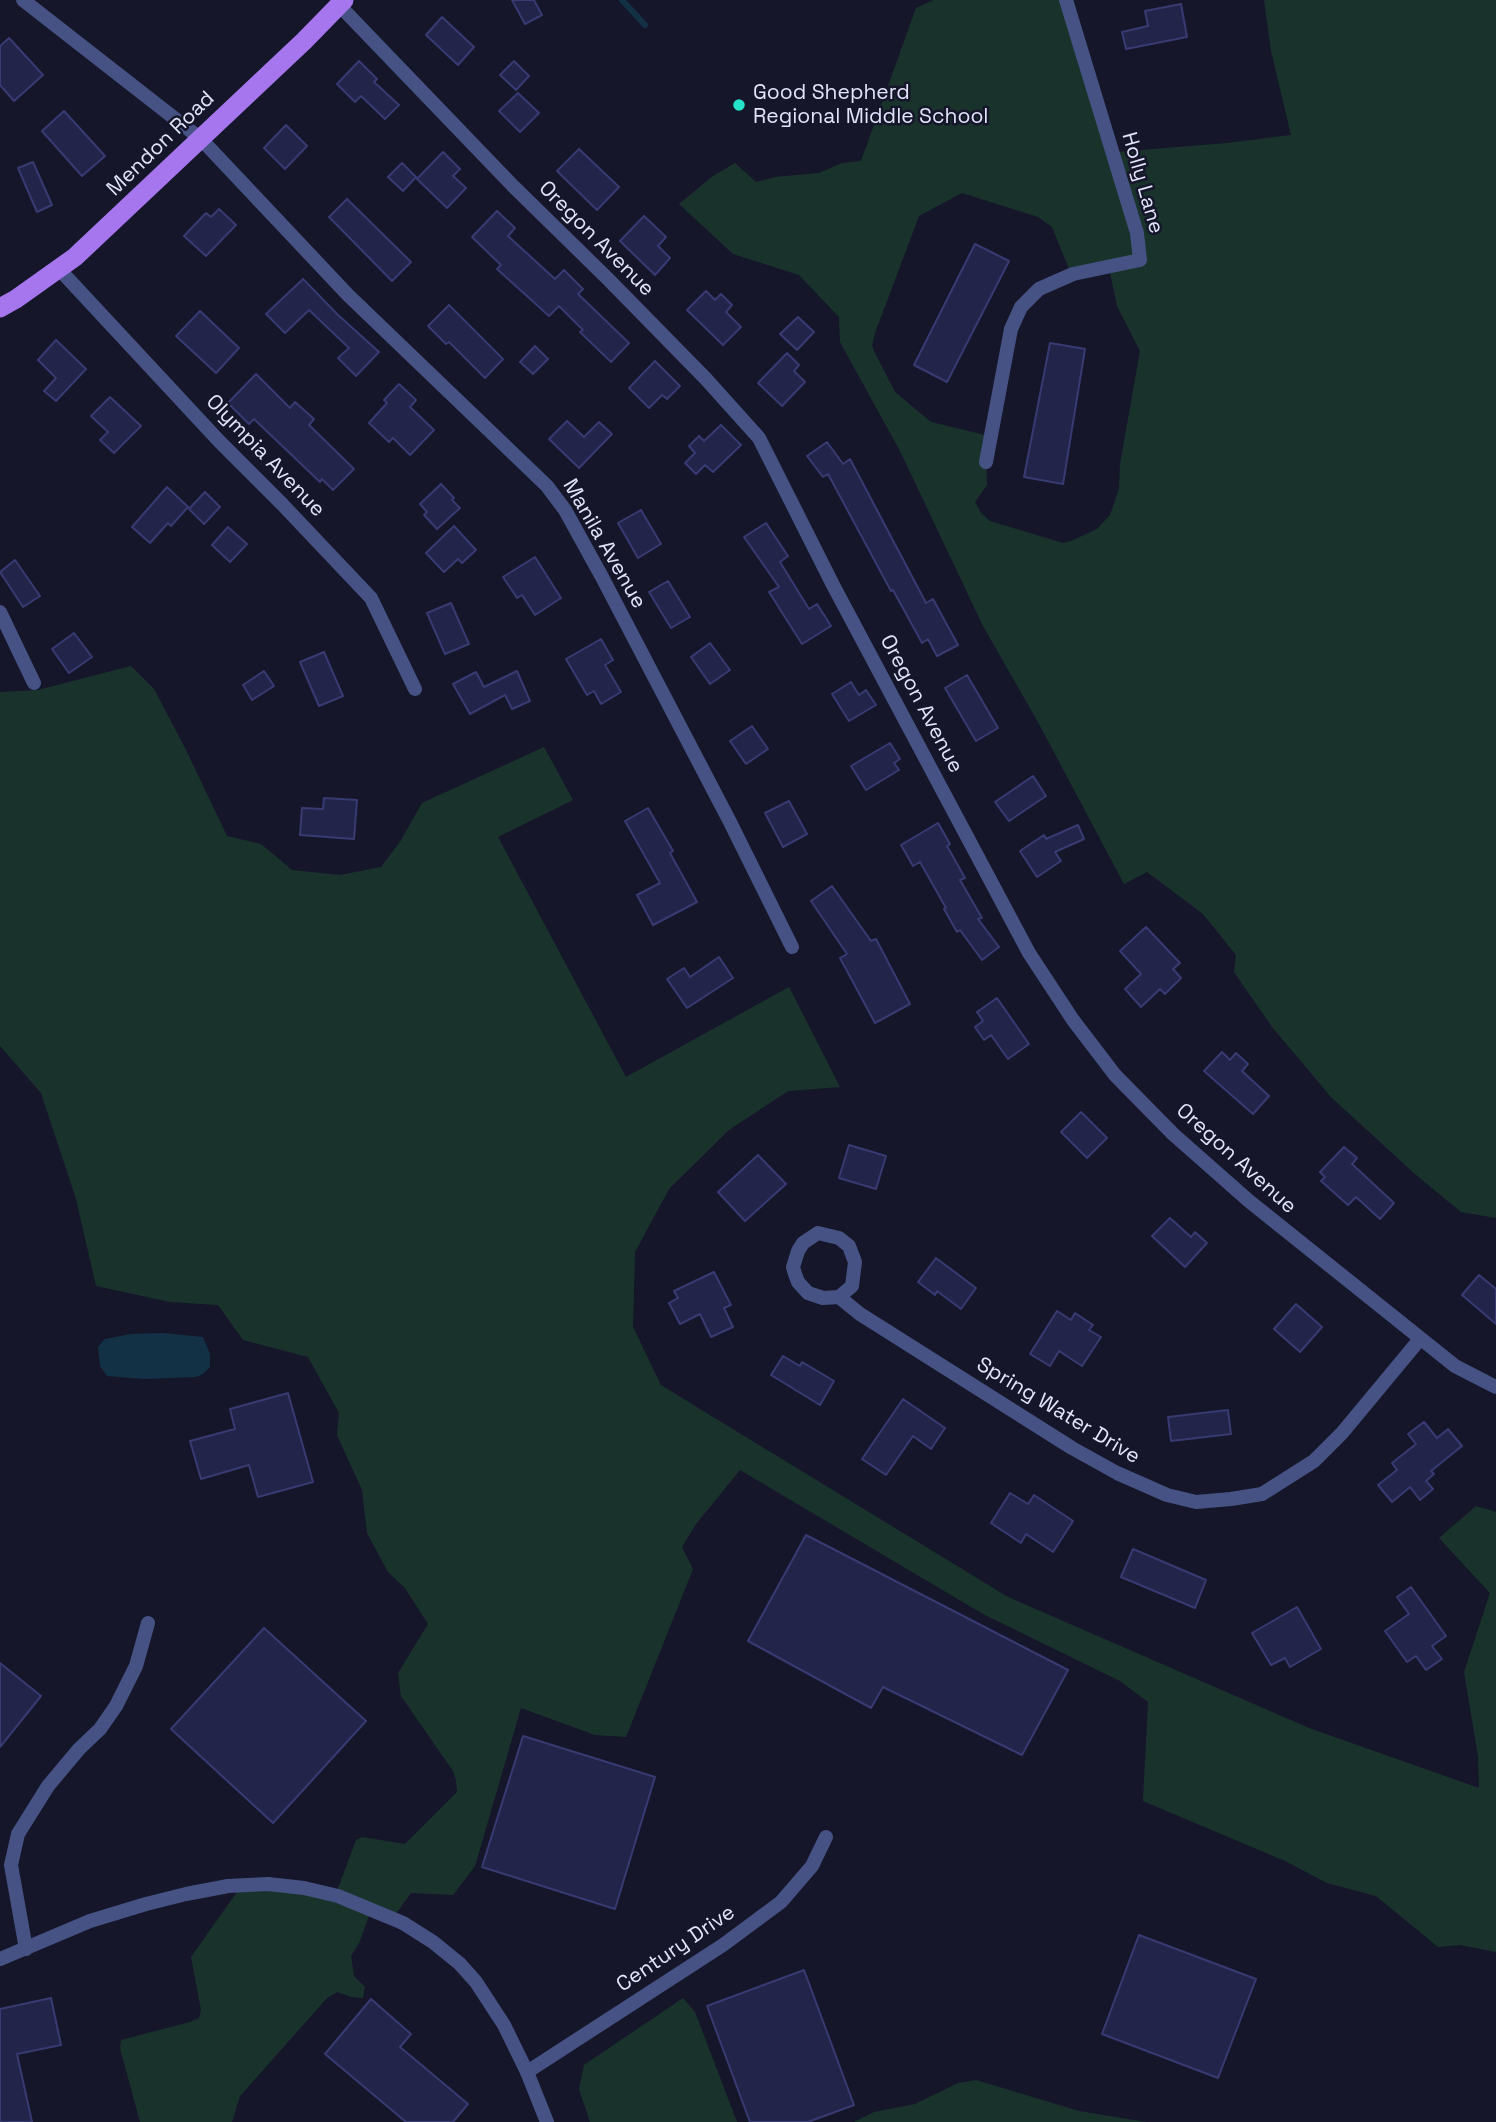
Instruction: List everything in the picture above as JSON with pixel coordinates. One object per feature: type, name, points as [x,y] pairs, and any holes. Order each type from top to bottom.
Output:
[{"type":"main road","name":"Mendon Road","points":[[0,308],[60,270],[342,3]]},
{"type":"street","name":"Manila Avenue","points":[[23,0],[201,139],[348,295],[531,470],[565,510],[730,822],[792,947]]},
{"type":"street","name":"Holly Lane","points":[[986,461],[1011,329],[1021,307],[1040,289],[1073,274],[1140,260],[1137,233],[1066,0]]},
{"type":"street","name":"Oregon Avenue","points":[[342,3],[513,187],[706,379],[759,438],[833,584],[1029,953],[1073,1020],[1115,1074],[1173,1133],[1249,1201],[1455,1366],[1496,1387]]},
{"type":"street","name":"Olympia Avenue","points":[[60,270],[370,598],[415,689]]},
{"type":"street","points":[[0,612],[34,683]]},
{"type":"street","name":"Spring Water Drive","points":[[839,1297],[852,1286],[855,1262],[849,1247],[839,1238],[818,1233],[803,1243],[793,1267],[798,1282],[808,1293],[823,1298],[839,1297],[860,1314],[1072,1448],[1117,1473],[1167,1495],[1196,1502],[1262,1494],[1304,1468],[1342,1433],[1420,1339]]},
{"type":"street","points":[[26,1948],[11,1866],[18,1833],[48,1786],[100,1729],[116,1706],[136,1666],[148,1623]]},
{"type":"street","name":"Century Drive","points":[[527,2072],[723,1945],[781,1902],[812,1866],[826,1837]]},
{"type":"street","points":[[0,1959],[90,1921],[146,1903],[228,1886],[268,1884],[304,1888],[338,1896],[403,1923],[460,1964],[491,2004],[527,2072],[547,2122]]},
{"type":"green space","points":[[934,0],[1067,0],[1117,152],[1291,135],[1271,51],[1264,0],[1496,0],[1496,1218],[1461,1212],[1331,1097],[1272,1027],[1234,972],[1236,955],[1203,914],[1147,872],[1124,884],[1039,724],[983,626],[900,451],[840,342],[839,317],[799,275],[733,254],[679,204],[713,176],[735,163],[756,182],[775,177],[819,173],[842,163],[861,161],[916,8]],"holes":[[[962,193],[1038,217],[1052,227],[1069,269],[1109,268],[1117,306],[1140,351],[1120,464],[1119,489],[1110,515],[1097,529],[1063,543],[990,521],[981,513],[975,502],[987,485],[985,435],[931,422],[895,392],[872,345],[919,216]]]},
{"type":"green space","points":[[131,666],[154,689],[227,836],[261,844],[292,870],[340,875],[381,867],[400,842],[422,803],[544,747],[573,800],[498,837],[626,1077],[789,987],[840,1087],[788,1091],[729,1130],[669,1189],[635,1252],[633,1327],[661,1385],[1008,1597],[1309,1728],[1479,1788],[1478,1756],[1464,1672],[1490,1593],[1439,1538],[1476,1506],[1496,1512],[1496,1952],[1460,1945],[1438,1947],[1376,1896],[1327,1883],[1285,1861],[1143,1801],[1148,1702],[1120,1681],[983,1614],[740,1470],[696,1524],[682,1547],[693,1569],[626,1737],[595,1735],[521,1708],[475,1866],[453,1895],[411,1893],[395,1915],[376,1909],[369,1916],[351,1956],[354,1976],[365,1987],[363,1998],[337,1992],[327,1998],[240,2096],[232,2122],[140,2122],[120,2048],[121,2040],[199,2018],[201,2010],[191,1957],[244,1882],[337,1891],[356,1840],[362,1837],[405,1844],[457,1792],[453,1771],[401,1696],[398,1673],[428,1624],[405,1588],[388,1572],[367,1533],[362,1490],[337,1435],[339,1413],[308,1357],[243,1340],[218,1305],[170,1302],[96,1286],[76,1199],[41,1093],[0,1046],[0,692],[38,690]]},
{"type":"green space","points":[[683,1998],[695,2012],[737,2122],[590,2122],[579,2089],[584,2065]]},
{"type":"green space","points":[[976,2080],[1079,2111],[1146,2122],[854,2122],[874,2112],[915,2104],[958,2083]]},
{"type":"water","points":[[163,1333],[203,1337],[210,1354],[210,1367],[196,1377],[144,1379],[107,1376],[100,1366],[98,1347],[105,1339],[131,1334]]},
{"type":"building","points":[[512,0],[534,0],[542,15],[525,24]]},
{"type":"building","points":[[1181,4],[1187,37],[1126,49],[1122,32],[1148,26],[1145,11]]},
{"type":"building","points":[[442,17],[474,47],[458,65],[426,35]]},
{"type":"building","points":[[9,38],[43,75],[14,101],[0,85],[0,46]]},
{"type":"building","points":[[359,61],[377,79],[374,82],[399,105],[385,119],[361,96],[355,102],[337,84]]},
{"type":"building","points":[[514,61],[529,76],[516,90],[500,75]]},
{"type":"building","points":[[518,93],[539,113],[520,132],[499,111]]},
{"type":"building","points":[[64,111],[105,156],[82,176],[42,131]]},
{"type":"building","points":[[286,125],[307,146],[285,169],[264,148]]},
{"type":"building","points":[[579,149],[619,187],[597,210],[557,171]]},
{"type":"building","points":[[443,152],[460,169],[453,176],[466,188],[447,208],[417,179]]},
{"type":"building","points":[[33,162],[52,205],[37,212],[18,168]]},
{"type":"building","points":[[402,163],[416,177],[403,191],[388,177]]},
{"type":"building","points":[[347,199],[411,262],[392,281],[329,217]]},
{"type":"building","points":[[219,209],[236,225],[206,256],[184,236],[206,213],[211,217]]},
{"type":"building","points":[[497,211],[515,228],[508,236],[555,279],[564,270],[583,289],[578,294],[629,343],[611,362],[580,332],[583,330],[559,306],[549,316],[497,269],[501,265],[472,237]]},
{"type":"building","points":[[644,216],[666,237],[658,246],[670,258],[655,275],[620,241]]},
{"type":"building","points":[[975,244],[1009,261],[947,382],[914,365]]},
{"type":"building","points":[[303,279],[379,352],[356,376],[338,358],[349,348],[309,310],[285,333],[266,314]]},
{"type":"building","points":[[706,291],[715,300],[721,294],[732,305],[726,312],[741,327],[723,345],[687,310]]},
{"type":"building","points":[[449,305],[503,359],[485,378],[449,342],[446,344],[428,326]]},
{"type":"building","points":[[200,311],[239,348],[216,373],[176,336]]},
{"type":"building","points":[[798,317],[814,332],[797,350],[780,334]]},
{"type":"building","points":[[56,340],[86,369],[56,401],[44,391],[56,378],[38,360]]},
{"type":"building","points":[[1050,343],[1085,349],[1063,484],[1024,477]]},
{"type":"building","points":[[535,346],[548,359],[533,374],[520,362]]},
{"type":"building","points":[[787,353],[799,365],[794,371],[805,382],[782,406],[758,383]]},
{"type":"building","points":[[655,361],[680,386],[667,399],[662,395],[649,408],[629,388]]},
{"type":"building","points":[[256,374],[290,408],[295,402],[314,419],[309,425],[354,469],[333,490],[322,479],[320,482],[254,419],[249,424],[228,403]]},
{"type":"building","points":[[399,384],[416,400],[410,407],[434,430],[410,455],[393,438],[389,442],[369,423],[387,403],[384,400]]},
{"type":"building","points":[[110,397],[141,426],[114,453],[100,440],[108,432],[91,416]]},
{"type":"building","points":[[567,421],[584,437],[599,422],[612,434],[579,468],[549,439]]},
{"type":"building","points":[[721,425],[741,445],[713,472],[705,465],[696,474],[685,463],[695,453],[689,446],[699,436],[704,441]]},
{"type":"building","points":[[827,442],[843,464],[850,459],[926,603],[933,599],[958,645],[937,656],[928,639],[922,643],[828,474],[823,477],[807,456]]},
{"type":"building","points":[[441,484],[460,508],[437,529],[424,515],[427,512],[420,504]]},
{"type":"building","points":[[167,487],[188,507],[171,526],[168,523],[150,543],[132,527]]},
{"type":"building","points":[[205,492],[220,507],[204,524],[189,509]]},
{"type":"building","points":[[641,510],[661,544],[638,558],[618,523]]},
{"type":"building","points":[[766,523],[788,556],[780,562],[809,609],[817,604],[831,626],[802,644],[769,592],[779,587],[744,537]]},
{"type":"building","points":[[454,526],[476,550],[462,563],[458,559],[444,572],[426,553]]},
{"type":"building","points":[[228,527],[247,544],[230,562],[212,545]]},
{"type":"building","points":[[535,557],[561,598],[535,615],[522,595],[517,598],[503,577]]},
{"type":"building","points":[[15,560],[40,596],[23,607],[0,572]]},
{"type":"building","points":[[668,581],[690,617],[671,628],[649,592]]},
{"type":"building","points":[[451,603],[469,644],[445,654],[427,613]]},
{"type":"building","points":[[74,633],[92,657],[69,673],[52,649]]},
{"type":"building","points":[[601,639],[613,660],[605,665],[621,692],[601,704],[594,691],[587,695],[566,659]]},
{"type":"building","points":[[710,643],[730,670],[710,684],[691,657]]},
{"type":"building","points":[[324,652],[343,696],[319,706],[300,662]]},
{"type":"building","points":[[264,671],[274,686],[252,700],[243,685]]},
{"type":"building","points":[[517,671],[530,701],[512,709],[505,695],[470,714],[453,684],[476,672],[484,687]]},
{"type":"building","points":[[967,675],[998,728],[976,741],[945,688]]},
{"type":"building","points":[[851,682],[859,695],[866,690],[876,705],[849,721],[832,694]]},
{"type":"building","points":[[752,726],[768,749],[746,764],[730,741]]},
{"type":"building","points":[[890,743],[900,759],[894,763],[899,770],[866,790],[851,766]]},
{"type":"building","points":[[1033,776],[1046,796],[1009,821],[995,802]]},
{"type":"building","points":[[324,798],[357,800],[354,839],[300,835],[302,808],[323,809]]},
{"type":"building","points":[[789,801],[807,834],[783,847],[765,813]]},
{"type":"building","points":[[648,808],[673,851],[670,853],[697,902],[653,925],[637,895],[660,883],[625,821]]},
{"type":"building","points":[[938,823],[965,878],[960,880],[982,918],[978,919],[999,947],[982,960],[960,930],[957,932],[920,862],[913,866],[901,845]]},
{"type":"building","points":[[1078,825],[1084,839],[1055,852],[1061,861],[1037,877],[1020,851],[1044,835],[1046,839]]},
{"type":"building","points":[[832,886],[871,941],[876,939],[910,1004],[875,1023],[840,958],[847,954],[811,901]]},
{"type":"building","points":[[1146,927],[1180,963],[1173,969],[1181,978],[1165,994],[1160,989],[1141,1007],[1125,989],[1141,974],[1120,951]]},
{"type":"building","points":[[719,957],[733,978],[687,1008],[667,979],[684,968],[690,977]]},
{"type":"building","points":[[997,998],[1029,1044],[1008,1059],[991,1035],[984,1040],[975,1027],[983,1021],[977,1012]]},
{"type":"building","points":[[1222,1052],[1230,1060],[1236,1053],[1248,1064],[1242,1071],[1269,1096],[1253,1114],[1204,1071]]},
{"type":"building","points":[[1081,1112],[1107,1138],[1087,1158],[1061,1132]]},
{"type":"building","points":[[849,1145],[886,1156],[876,1189],[839,1178]]},
{"type":"building","points":[[1344,1147],[1357,1158],[1352,1164],[1394,1203],[1380,1219],[1356,1197],[1348,1205],[1321,1181],[1325,1177],[1320,1172]]},
{"type":"building","points":[[758,1155],[786,1184],[745,1221],[718,1192]]},
{"type":"building","points":[[1170,1218],[1191,1237],[1195,1232],[1207,1243],[1185,1267],[1152,1236]]},
{"type":"building","points":[[936,1258],[976,1288],[961,1309],[937,1291],[935,1295],[918,1282]]},
{"type":"building","points":[[714,1272],[731,1305],[724,1308],[733,1327],[711,1337],[700,1314],[680,1324],[669,1303],[678,1298],[674,1291]]},
{"type":"building","points":[[1479,1275],[1496,1289],[1496,1324],[1462,1295]]},
{"type":"building","points":[[1296,1304],[1322,1327],[1300,1352],[1274,1329]]},
{"type":"building","points":[[1057,1311],[1071,1320],[1075,1313],[1093,1325],[1089,1330],[1101,1337],[1082,1366],[1059,1351],[1050,1366],[1030,1354]]},
{"type":"building","points":[[783,1356],[800,1366],[802,1362],[834,1381],[820,1405],[771,1375]]},
{"type":"building","points":[[288,1393],[313,1482],[258,1497],[249,1465],[201,1479],[190,1441],[235,1429],[230,1409]]},
{"type":"building","points":[[903,1399],[945,1428],[931,1449],[913,1436],[886,1475],[862,1459]]},
{"type":"building","points":[[1228,1410],[1231,1434],[1171,1441],[1168,1417]]},
{"type":"building","points":[[1424,1422],[1437,1438],[1448,1429],[1462,1446],[1431,1471],[1434,1474],[1426,1481],[1433,1489],[1420,1500],[1410,1487],[1392,1502],[1378,1485],[1397,1470],[1392,1463],[1416,1444],[1408,1434]]},
{"type":"building","points":[[1010,1493],[1028,1504],[1034,1495],[1073,1521],[1053,1552],[1026,1534],[1021,1543],[991,1523]]},
{"type":"building","points":[[806,1535],[1068,1670],[1022,1755],[883,1687],[871,1708],[748,1641]]},
{"type":"building","points":[[1133,1549],[1206,1580],[1195,1608],[1121,1577]]},
{"type":"building","points":[[1411,1587],[1446,1636],[1432,1646],[1442,1659],[1426,1670],[1416,1656],[1407,1662],[1385,1631],[1409,1614],[1397,1597]]},
{"type":"building","points":[[1297,1607],[1321,1649],[1290,1667],[1285,1658],[1271,1665],[1252,1633]]},
{"type":"building","points":[[264,1628],[366,1721],[273,1823],[171,1729]]},
{"type":"building","points":[[0,1663],[41,1696],[0,1747]]},
{"type":"building","points":[[523,1736],[655,1777],[615,1909],[482,1867]]},
{"type":"building","points":[[1139,1935],[1256,1979],[1218,2078],[1102,2034]]},
{"type":"building","points":[[804,1970],[854,2105],[808,2122],[750,2122],[707,2006]]},
{"type":"building","points":[[51,1998],[61,2045],[17,2054],[32,2122],[0,2122],[0,2009]]},
{"type":"building","points":[[371,1999],[411,2034],[400,2047],[468,2104],[453,2122],[406,2122],[325,2054]]},
{"type":"waterway","points":[[622,0],[645,25]]},
{"type":"place","name":"Good Shepherd Regional Middle School","points":[[739,105]]}]
